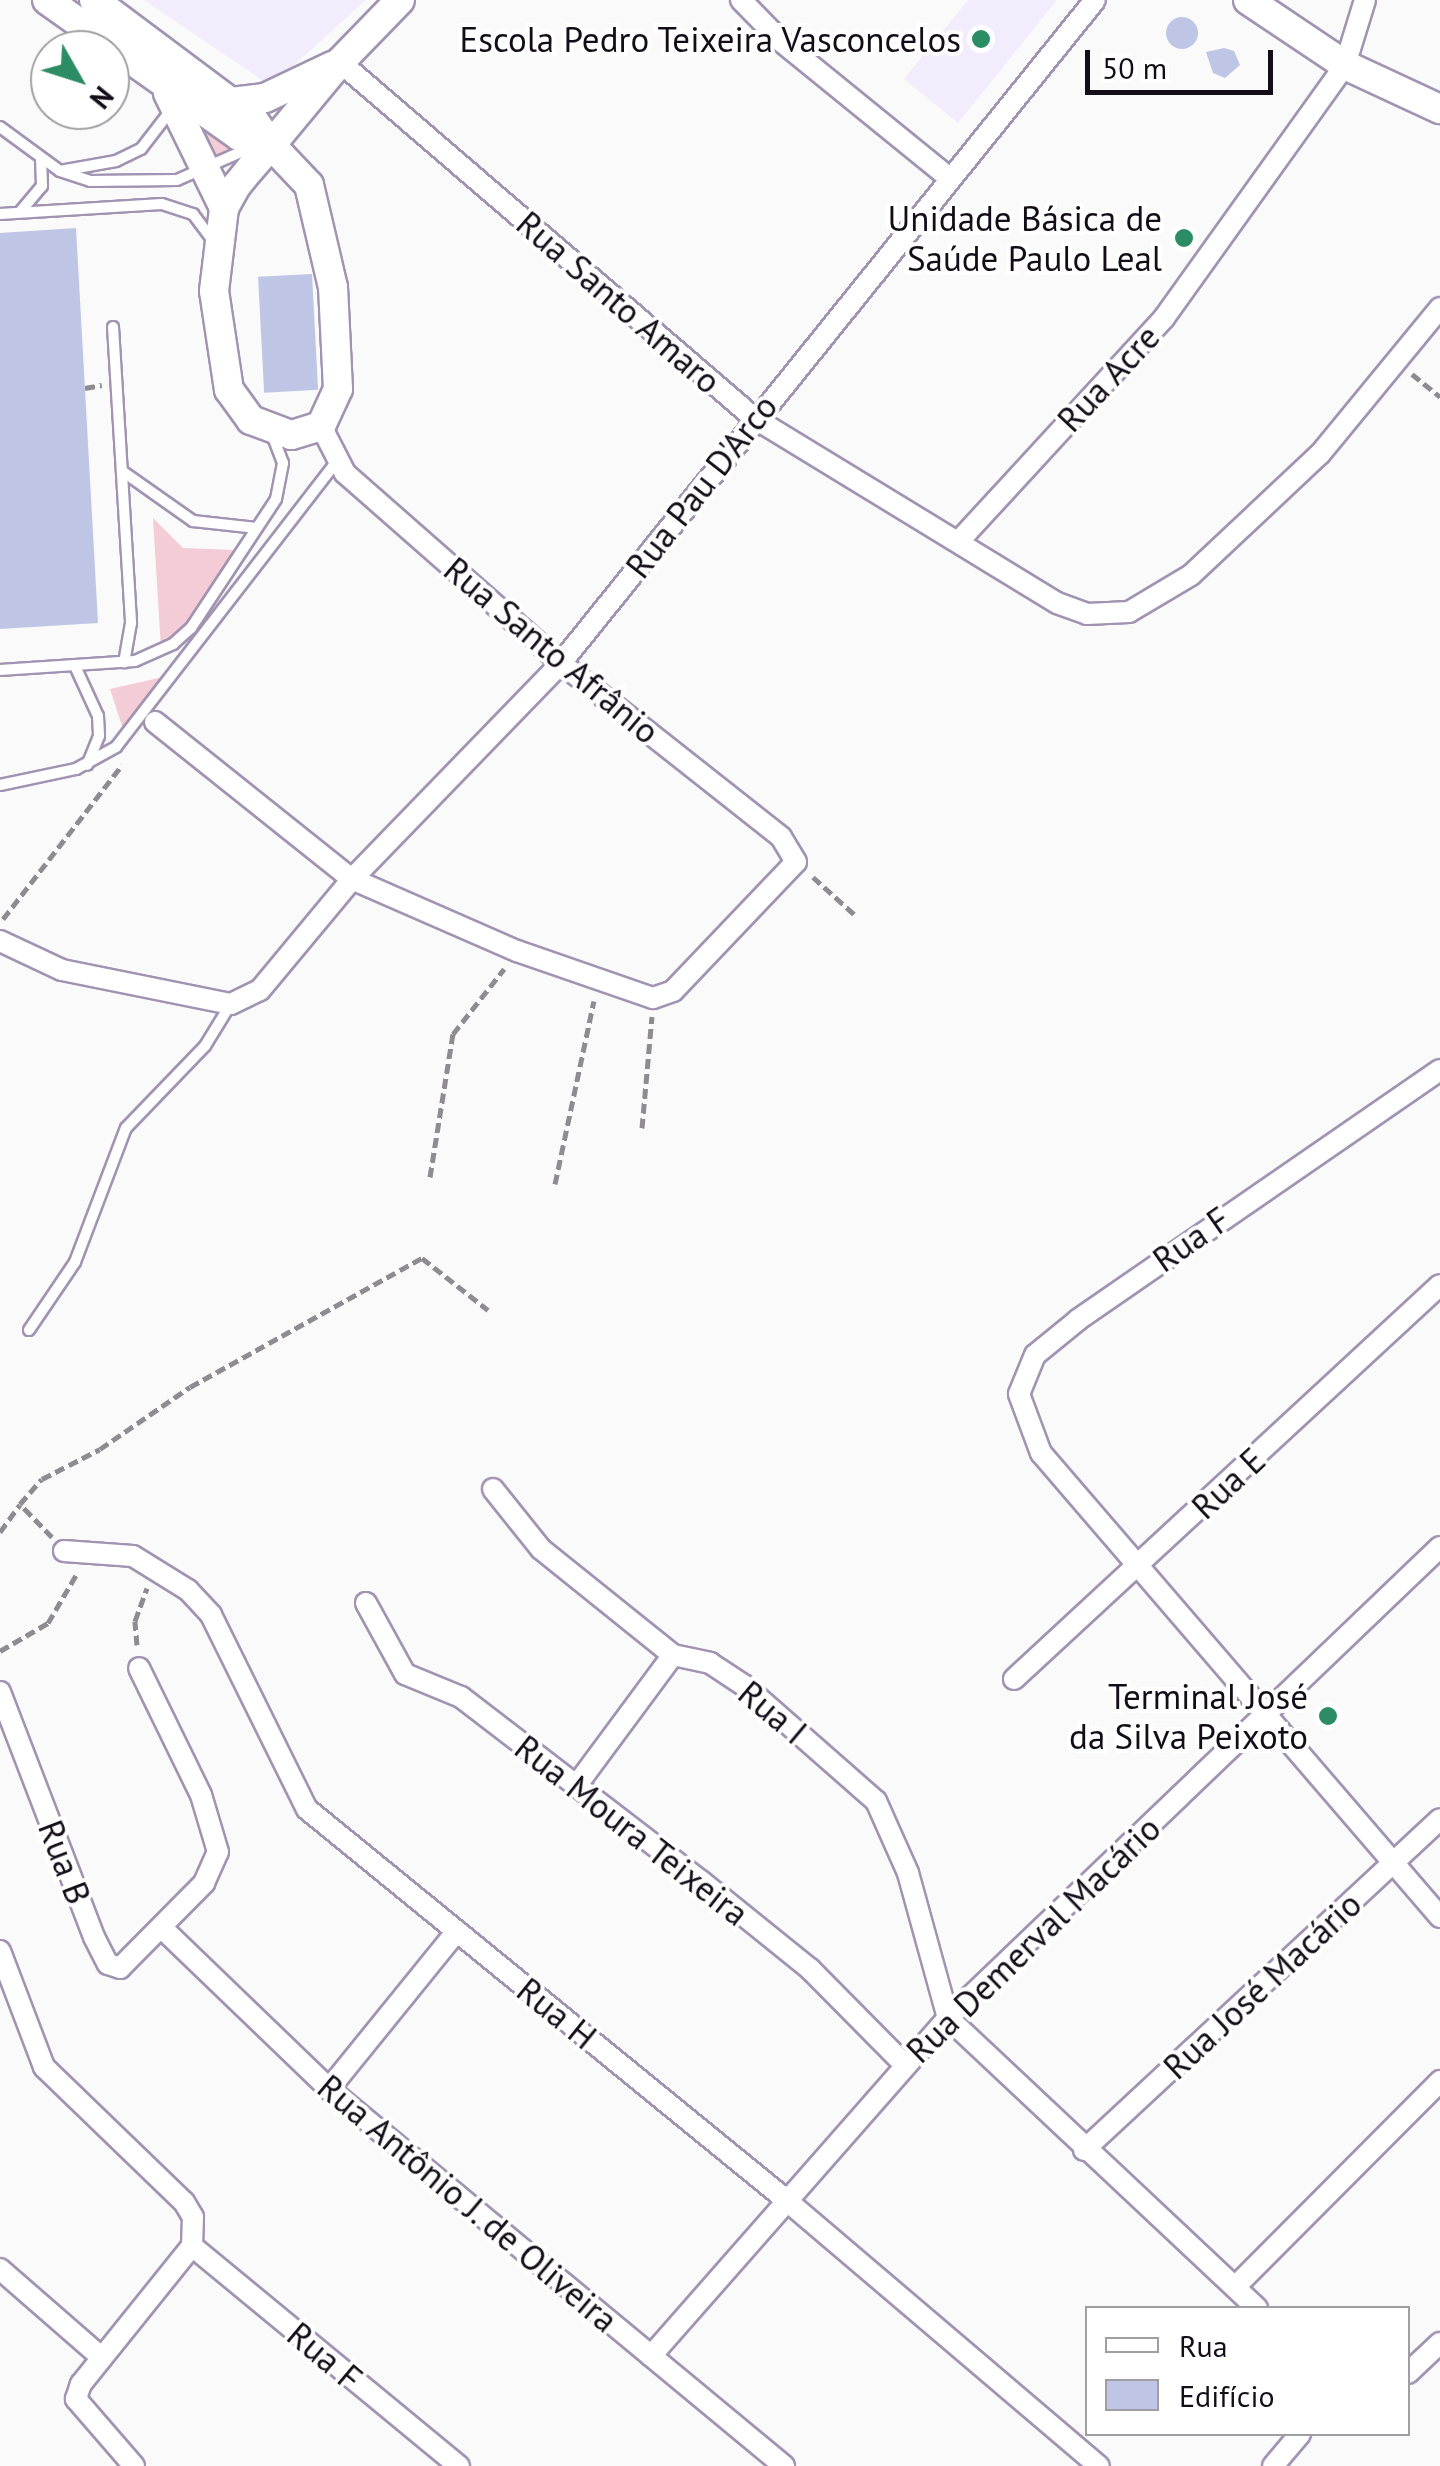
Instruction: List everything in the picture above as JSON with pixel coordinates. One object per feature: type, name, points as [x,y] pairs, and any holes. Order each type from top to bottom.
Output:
[{"type":"street","points":[[47,0],[238,136],[271,145]]},
{"type":"street","points":[[95,0],[231,102],[271,145],[293,163],[310,185],[333,286],[338,389],[321,426],[291,435],[251,420],[229,390],[215,327],[217,246],[224,208],[251,168],[271,145],[340,62],[400,0]]},
{"type":"street","points":[[741,0],[782,42],[948,177]]},
{"type":"street","name":"Rua Pau D'Arco","points":[[231,1004],[260,990],[352,879],[561,664],[754,418],[1095,0]]},
{"type":"street","points":[[1248,0],[1345,66],[1440,109]]},
{"type":"street","name":"Rua Acre","points":[[958,541],[1164,318],[1345,66],[1365,0]]},
{"type":"street","points":[[231,102],[264,98],[340,62]]},
{"type":"street","name":"Rua Santo Amaro","points":[[340,62],[754,418],[1072,610],[1104,618],[1130,612],[1191,575],[1320,454],[1398,362]]},
{"type":"street","points":[[154,75],[173,100],[224,208]]},
{"type":"street","points":[[251,168],[293,163]]},
{"type":"street","points":[[1398,362],[1440,308]]},
{"type":"street","name":"Rua Santo Afrânio","points":[[321,426],[337,460],[561,664],[782,837],[796,862]]},
{"type":"street","points":[[155,722],[352,879],[517,950],[653,998],[674,990],[796,862]]},
{"type":"street","points":[[0,941],[62,970],[231,1004]]},
{"type":"street","name":"Rua F","points":[[1440,1070],[1205,1228],[1035,1355],[1019,1394],[1040,1453],[1135,1569],[1440,1917]]},
{"type":"street","name":"Rua E","points":[[1014,1679],[1440,1284]]},
{"type":"street","name":"Rua I","points":[[493,1489],[541,1549],[673,1655],[710,1663],[745,1686],[876,1801],[908,1874],[948,2018]]},
{"type":"street","name":"Rua Demerval Macário","points":[[651,2356],[785,2198],[948,2018],[1440,1547]]},
{"type":"street","name":"Rua H","points":[[64,1551],[133,1556],[188,1590],[212,1616],[307,1808],[785,2198],[1099,2466]]},
{"type":"street","name":"Rua Moura Teixeira","points":[[366,1603],[405,1674],[461,1696],[810,1969],[904,2064]]},
{"type":"street","points":[[576,1786],[673,1655]]},
{"type":"street","points":[[139,1668],[218,1843],[204,1883],[163,1928]]},
{"type":"street","name":"Rua B","points":[[0,1692],[108,1964],[130,1965],[163,1928]]},
{"type":"street","name":"Rua José Macário","points":[[1084,2150],[1440,1818]]},
{"type":"street","name":"Rua Antônio J. de Oliveira","points":[[163,1928],[329,2088],[784,2466]]},
{"type":"street","points":[[329,2088],[457,1931]]},
{"type":"street","points":[[2,1956],[44,2068],[184,2202],[193,2217],[192,2246],[102,2358],[76,2399],[134,2466]]},
{"type":"street","points":[[948,2018],[1084,2150],[1256,2306]]},
{"type":"street","points":[[1236,2286],[1440,2081]]},
{"type":"street","name":"Rua F","points":[[192,2246],[459,2466]]},
{"type":"street","points":[[0,2269],[102,2358]]},
{"type":"street","points":[[1410,2371],[1440,2342]]},
{"type":"street","points":[[1272,2466],[1298,2436]]},
{"type":"lane","points":[[60,171],[116,161],[141,149],[165,125],[173,100]]},
{"type":"lane","points":[[0,127],[60,171],[90,181],[177,180],[208,171],[246,148],[271,145]]},
{"type":"lane","points":[[20,213],[42,186],[41,159]]},
{"type":"lane","points":[[0,214],[173,205],[193,214],[217,246]]},
{"type":"lane","points":[[113,327],[131,623],[124,662]]},
{"type":"lane","points":[[0,670],[153,657],[192,628],[257,528],[284,476],[270,430]]},
{"type":"lane","points":[[0,785],[86,766],[135,728],[337,460]]},
{"type":"lane","points":[[122,471],[193,522],[257,528]]},
{"type":"lane","points":[[75,666],[98,716],[99,736],[86,766]]},
{"type":"lane","points":[[29,1330],[75,1262],[126,1128],[204,1046],[231,1004]]},
{"type":"path","points":[[1398,362],[1440,397]]},
{"type":"path","points":[[796,862],[856,916]]},
{"type":"path","points":[[430,1176],[452,1034],[517,950]]},
{"type":"path","points":[[556,1184],[599,978]]},
{"type":"path","points":[[642,1128],[653,998]]},
{"type":"path","points":[[0,1532],[42,1478],[190,1386],[422,1258],[488,1310]]},
{"type":"path","points":[[20,1504],[64,1551]]},
{"type":"path","points":[[0,1652],[48,1624],[88,1555]]},
{"type":"path","points":[[139,1668],[136,1621],[153,1569]]},
{"type":"shaded area","points":[[144,0],[366,0],[271,86]]},
{"type":"shaded area","name":"Escola Pedro Teixeira Vasconcelos","points":[[968,0],[1057,0],[958,123],[904,79]]},
{"type":"shaded area","points":[[198,118],[235,146],[214,160]]},
{"type":"shaded area","points":[[153,518],[183,548],[236,550],[182,632],[161,649]]},
{"type":"shaded area","points":[[163,677],[123,729],[110,689]]},
{"type":"building","points":[[1182,17],[1193,22],[1198,33],[1193,44],[1182,49],[1171,44],[1166,33],[1171,22]]},
{"type":"building","points":[[1224,48],[1234,51],[1240,65],[1225,78],[1213,73],[1206,52]]},
{"type":"building","points":[[76,228],[98,623],[0,629],[0,233]]},
{"type":"building","points":[[312,274],[318,390],[264,393],[258,277]]},
{"type":"place","name":"Escola Pedro Teixeira Vasconcelos","points":[[981,39]]},
{"type":"place","name":"Unidade Básica de Saúde Paulo Leal","points":[[1184,238]]},
{"type":"place","name":"Terminal José da Silva Peixoto","points":[[1328,1716]]}]
